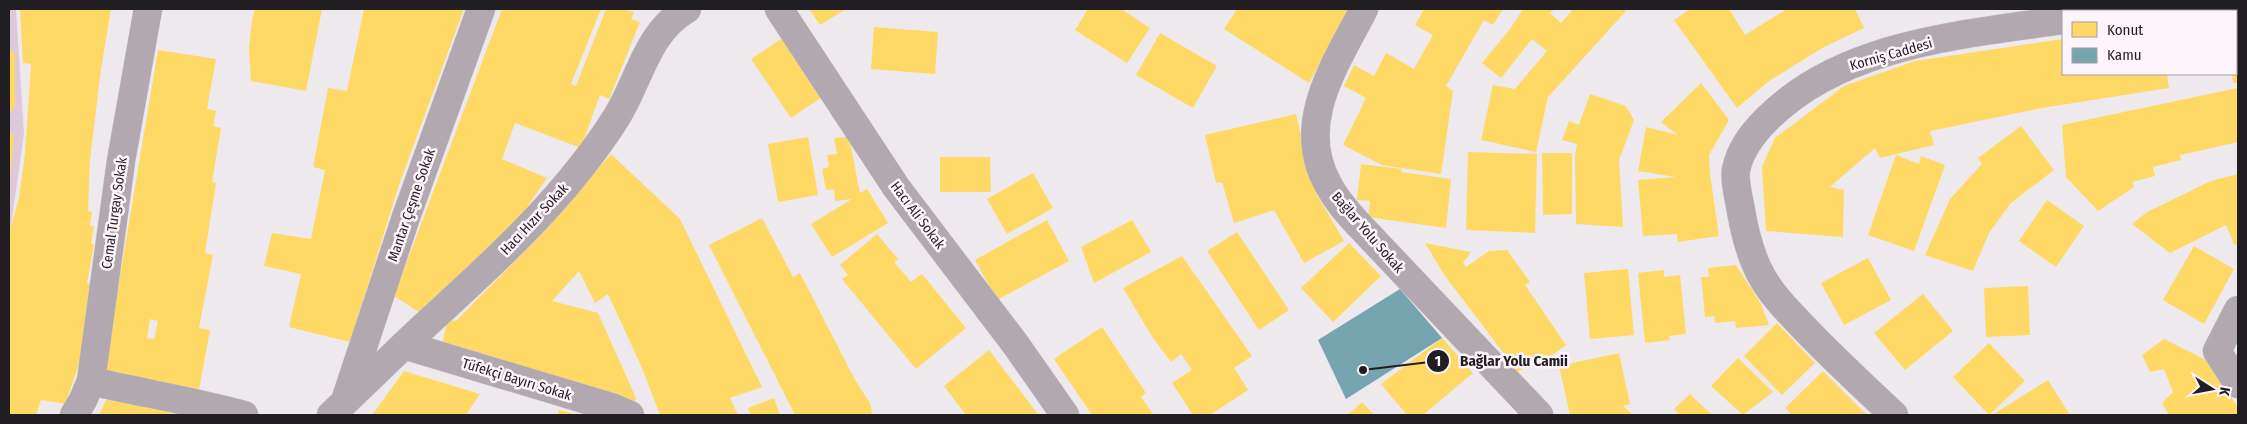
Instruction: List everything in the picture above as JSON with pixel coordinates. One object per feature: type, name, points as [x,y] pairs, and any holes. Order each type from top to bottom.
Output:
[{"type":"main road","name":"Korniş Caddesi","points":[[1894,415],[1837,362],[1784,307],[1762,276],[1747,244],[1739,199],[1736,171],[1743,149],[1755,131],[1784,102],[1817,81],[1850,64],[1932,41],[2062,20]]},
{"type":"street","name":"Cemal Turgay Sokak","points":[[74,415],[91,381],[121,161],[148,9]]},
{"type":"street","name":"Mantar Çeşme Sokak","points":[[338,409],[481,9]]},
{"type":"street","name":"Hacı Hızır Sokak","points":[[338,409],[404,345],[512,246],[574,176],[590,157],[616,118],[649,48],[675,16],[687,9]]},
{"type":"street","name":"Hacı Ali Sokak","points":[[778,9],[896,186],[1016,345],[1064,415]]},
{"type":"street","name":"Bağlar Yolu Sokak","points":[[1364,9],[1327,82],[1319,103],[1315,123],[1315,146],[1320,168],[1337,200],[1359,226],[1539,415]]},
{"type":"street","points":[[2236,321],[2217,351],[2238,384]]},
{"type":"street","name":"Tüfekçi Bayırı Sokak","points":[[404,345],[614,408],[630,415]]},
{"type":"street","points":[[91,381],[129,390],[181,398],[244,415]]},
{"type":"shaded area","points":[[9,9],[16,9],[24,134],[9,239]]},
{"type":"building: Konut","points":[[20,9],[111,9],[101,69],[90,160],[88,211],[92,212],[90,226],[94,226],[91,243],[94,245],[87,283],[92,284],[87,342],[65,404],[41,400],[36,415],[9,415],[9,233],[19,198],[25,154],[31,64],[23,63]]},
{"type":"building: Konut","points":[[255,9],[322,9],[306,91],[251,81],[249,49]]},
{"type":"building: Konut","points":[[364,9],[464,9],[400,182],[350,342],[289,327],[301,274],[264,266],[272,233],[311,239],[325,170],[313,167],[328,88],[347,91]]},
{"type":"building: Konut","points":[[502,9],[601,9],[571,84],[576,86],[606,9],[624,9],[634,12],[631,19],[640,22],[609,99],[600,95],[581,148],[515,123],[502,159],[547,178],[521,216],[422,314],[394,296]]},
{"type":"building: Konut","points":[[809,9],[846,9],[820,25]]},
{"type":"building: Konut","points":[[1088,9],[1121,9],[1150,28],[1127,63],[1075,30]]},
{"type":"building: Konut","points":[[1237,9],[1349,9],[1309,83],[1224,29]]},
{"type":"building: Konut","points":[[1424,9],[1503,9],[1493,25],[1484,20],[1446,86],[1453,91],[1441,174],[1382,165],[1343,145],[1366,98],[1344,86],[1354,65],[1374,76],[1386,53],[1414,69],[1433,35],[1415,25]]},
{"type":"building: Konut","points":[[1523,9],[1554,9],[1550,13],[1561,23],[1573,9],[1623,9],[1626,11],[1548,97],[1536,152],[1481,140],[1493,85],[1515,89],[1547,51],[1532,39],[1501,78],[1482,63],[1510,29]]},
{"type":"building: Konut","points":[[1690,9],[1729,9],[1745,35],[1787,9],[1855,9],[1864,28],[1824,47],[1769,81],[1737,108],[1674,20]]},
{"type":"building: Konut","points":[[2238,16],[2238,83],[2233,83],[2232,75],[2237,75]]},
{"type":"building: Konut","points":[[874,27],[938,32],[935,74],[871,69]]},
{"type":"building: Konut","points":[[1160,33],[1217,66],[1193,108],[1136,75]]},
{"type":"building: Konut","points":[[787,35],[826,94],[791,118],[751,59]]},
{"type":"building: Konut","points":[[2062,39],[2062,75],[2167,75],[2169,88],[2042,108],[1930,131],[1934,145],[1880,158],[1875,148],[1830,187],[1844,190],[1843,237],[1766,231],[1762,167],[1775,138],[1844,86],[1915,61]]},
{"type":"building: Konut","points":[[9,49],[15,54],[15,106],[9,114]]},
{"type":"building: Konut","points":[[158,50],[216,59],[207,109],[216,111],[213,126],[221,128],[212,182],[216,183],[205,253],[213,255],[199,328],[210,330],[199,390],[104,372]],"holes":[[[150,319],[158,321],[154,339],[147,338]]]},
{"type":"building: Konut","points":[[1701,83],[1729,120],[1709,155],[1719,236],[1678,242],[1677,234],[1643,236],[1638,180],[1676,177],[1638,171],[1646,127],[1678,135],[1661,122]]},
{"type":"building: Konut","points":[[2238,88],[2238,142],[2180,155],[2181,160],[2153,167],[2155,176],[2132,182],[2134,187],[2098,211],[2066,177],[2062,125]]},
{"type":"building: Konut","points":[[1590,94],[1626,106],[1634,120],[1619,160],[1623,227],[1576,224],[1575,156],[1577,144],[1562,140],[1569,121],[1579,125]]},
{"type":"building: Konut","points":[[1296,114],[1317,195],[1344,241],[1304,263],[1274,210],[1234,223],[1222,182],[1216,183],[1205,135]]},
{"type":"building: Konut","points":[[2021,126],[2054,170],[2011,203],[1989,233],[1973,271],[1925,255],[1950,199],[1982,164],[1978,158]]},
{"type":"building: Konut","points":[[9,130],[14,136],[10,180],[9,180]]},
{"type":"building: Konut","points":[[808,137],[818,195],[778,202],[768,144]]},
{"type":"building: Konut","points":[[849,137],[860,193],[867,189],[888,223],[832,257],[811,224],[852,199],[835,201],[834,189],[826,190],[822,169],[829,167],[827,155],[837,154],[834,138]]},
{"type":"building: Konut","points":[[1468,152],[1537,154],[1535,233],[1466,230]]},
{"type":"building: Konut","points":[[1542,153],[1572,153],[1572,214],[1543,215]]},
{"type":"building: Konut","points":[[611,154],[680,219],[762,387],[730,398],[738,415],[660,415],[642,368],[608,294],[595,303],[579,271],[552,301],[598,313],[636,398],[634,407],[441,348],[448,320],[456,321],[537,239]]},
{"type":"building: Konut","points":[[1896,155],[1919,164],[1921,156],[1945,165],[1914,251],[1868,235]]},
{"type":"building: Konut","points":[[940,157],[990,157],[991,192],[940,192]]},
{"type":"building: Konut","points":[[1361,164],[1402,169],[1401,172],[1451,179],[1446,228],[1368,217],[1370,201],[1357,200]]},
{"type":"building: Konut","points":[[1033,173],[1053,208],[1007,234],[987,199]]},
{"type":"building: Konut","points":[[2238,174],[2238,244],[2234,245],[2226,225],[2170,253],[2132,224],[2147,212],[2211,181]]},
{"type":"building: Konut","points":[[2047,200],[2084,226],[2056,267],[2019,241]]},
{"type":"building: Konut","points":[[762,218],[793,277],[800,273],[854,378],[871,405],[872,415],[795,415],[709,245]]},
{"type":"building: Konut","points":[[1047,220],[1069,261],[997,300],[975,260]]},
{"type":"building: Konut","points":[[1132,220],[1151,252],[1094,283],[1081,247]]},
{"type":"building: Konut","points":[[1237,232],[1289,310],[1259,330],[1207,251]]},
{"type":"building: Konut","points":[[877,234],[898,259],[894,262],[911,282],[922,274],[966,328],[916,369],[842,279],[848,275],[840,265]]},
{"type":"building: Konut","points":[[1349,243],[1381,276],[1333,322],[1301,288]]},
{"type":"building: Konut","points":[[1425,243],[1471,252],[1463,263],[1466,267],[1489,251],[1507,250],[1530,282],[1525,285],[1566,345],[1547,359],[1544,355],[1518,372],[1445,276]]},
{"type":"building: Konut","points":[[2194,246],[2234,269],[2204,324],[2163,300]]},
{"type":"building: Konut","points":[[1182,256],[1252,356],[1234,368],[1248,390],[1210,415],[1193,415],[1172,383],[1192,370],[1181,354],[1171,362],[1151,335],[1123,288]]},
{"type":"building: Konut","points":[[1868,258],[1891,300],[1844,325],[1821,283]]},
{"type":"building: Konut","points":[[1736,265],[1761,304],[1769,325],[1736,328],[1735,321],[1715,323],[1714,316],[1705,317],[1701,277],[1709,277],[1708,268]]},
{"type":"building: Konut","points":[[1628,269],[1634,335],[1590,339],[1584,273]]},
{"type":"building: Konut","points":[[1664,270],[1664,277],[1680,275],[1686,334],[1669,336],[1670,340],[1645,343],[1638,273]]},
{"type":"building: Konut","points":[[2028,286],[2030,335],[1986,337],[1984,288]]},
{"type":"building: Konut","points":[[1923,294],[1953,331],[1905,370],[1874,333]]},
{"type":"building: Konut","points":[[1777,323],[1815,363],[1782,395],[1744,356]]},
{"type":"building: Konut","points":[[1102,327],[1146,393],[1141,397],[1154,415],[1092,415],[1054,359]]},
{"type":"building: Konut","points":[[1442,338],[1473,373],[1423,415],[1407,415],[1381,384]]},
{"type":"building: Konut","points":[[2164,339],[2208,361],[2238,408],[2238,415],[2169,415],[2162,403],[2173,392],[2164,369],[2150,372],[2142,355]]},
{"type":"building: Konut","points":[[1989,343],[2025,381],[1989,415],[1953,377]]},
{"type":"building: Konut","points":[[989,350],[1038,415],[966,415],[944,386]]},
{"type":"building: Konut","points":[[1619,353],[1630,404],[1623,406],[1633,415],[1570,415],[1559,366]]},
{"type":"building: Konut","points":[[1738,358],[1773,392],[1743,415],[1711,386]]},
{"type":"building: Konut","points":[[404,371],[480,394],[466,415],[372,415]]},
{"type":"building: Konut","points":[[1823,371],[1867,415],[1792,415],[1785,408]]},
{"type":"building: Konut","points":[[2048,380],[2070,415],[1992,415]]},
{"type":"building: Konut","points":[[1690,394],[1712,415],[1680,415],[1674,409]]},
{"type":"building: Konut","points":[[108,396],[167,412],[176,415],[99,415]]},
{"type":"building: Konut","points":[[774,398],[780,415],[751,415],[748,408]]},
{"type":"building: Konut","points":[[1362,402],[1374,415],[1348,415]]},
{"type":"building: Konut","points":[[559,410],[578,415],[558,415]]},
{"type":"building: Kamu","points":[[1400,289],[1442,338],[1346,399],[1318,340]]},
{"type":"place","name":"Bağlar Yolu Camii","points":[[1363,370]]}]
